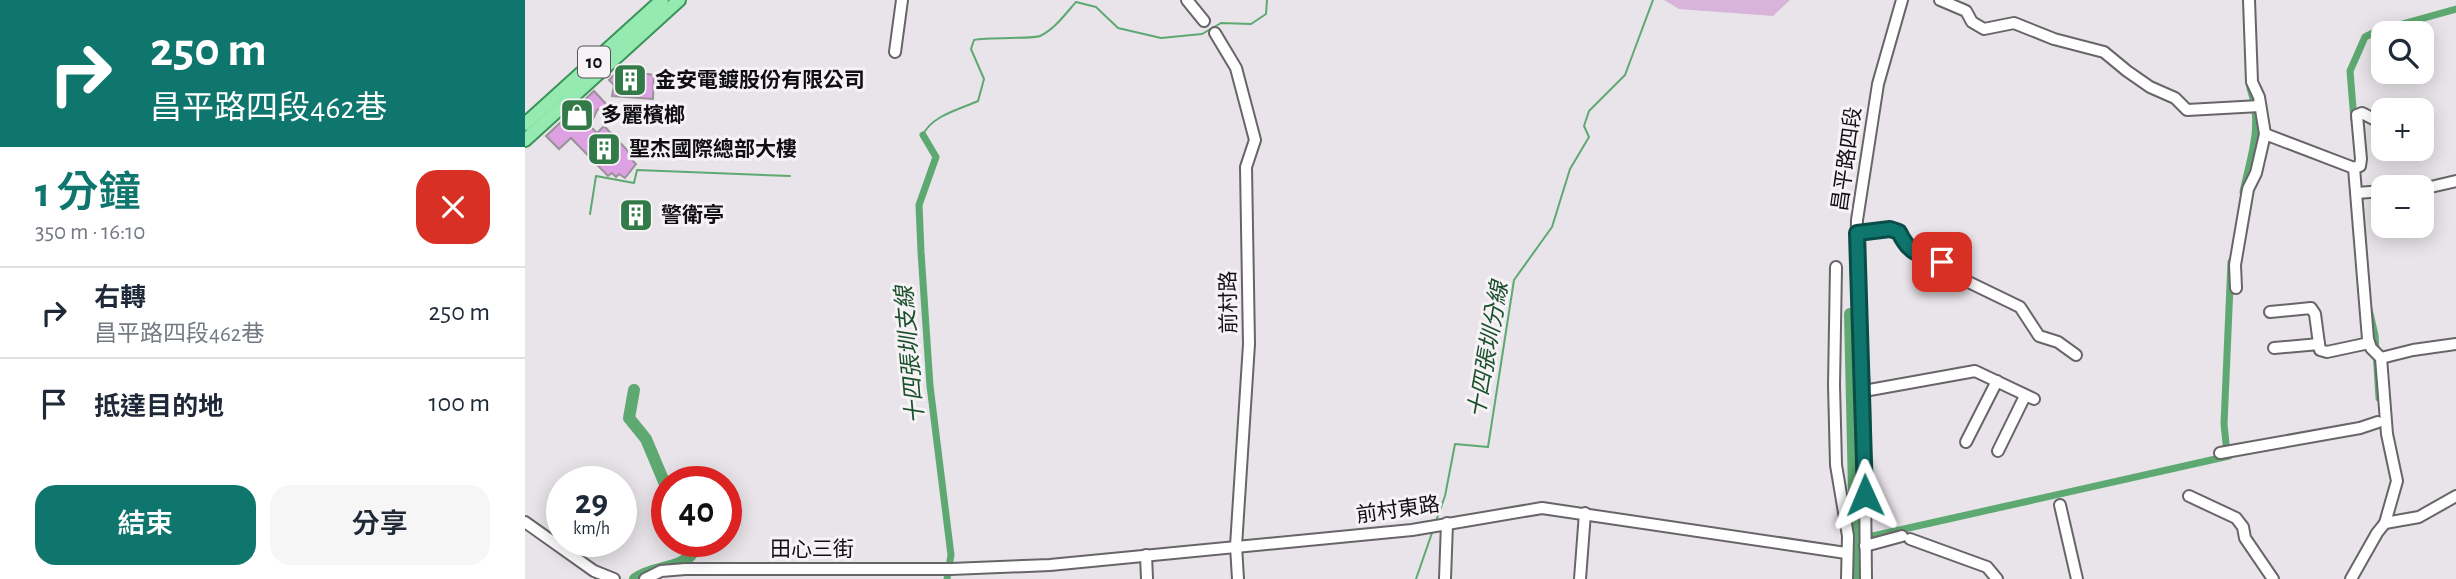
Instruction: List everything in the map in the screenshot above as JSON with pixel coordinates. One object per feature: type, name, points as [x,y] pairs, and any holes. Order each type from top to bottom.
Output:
[{"type":"main road","name":"10","points":[[525,124],[662,0]]},
{"type":"main road","name":"10","points":[[525,140],[679,0]]},
{"type":"street","points":[[895,52],[902,0]]},
{"type":"street","points":[[1187,0],[1204,21]]},
{"type":"street","name":"昌平路四段","points":[[1865,579],[1864,391],[1857,233],[1876,93],[1902,0]]},
{"type":"street","points":[[1940,0],[1966,11],[1972,22],[1984,29],[2014,23],[2054,39],[2104,52],[2150,87],[2175,98],[2187,110],[2216,111],[2260,106]]},
{"type":"street","points":[[2236,288],[2235,265],[2248,189],[2256,173],[2265,134],[2252,82],[2249,0]]},
{"type":"street","name":"前村路","points":[[1215,33],[1236,68],[1255,139],[1246,167],[1249,344],[1236,546],[1238,579]]},
{"type":"street","points":[[2265,134],[2354,168],[2360,166],[2361,159],[2357,115],[2362,113],[2371,118]]},
{"type":"street","points":[[2351,579],[2385,523],[2397,475],[2387,434],[2375,351],[2354,168]]},
{"type":"street","points":[[2434,187],[2456,181]]},
{"type":"street","points":[[2357,193],[2371,192]]},
{"type":"street","points":[[1857,233],[1890,229],[1899,232],[1906,247],[1942,262],[1956,276],[2020,307],[2039,336],[2058,342],[2075,355]]},
{"type":"street","points":[[1836,267],[1836,465],[1848,536],[1847,579]]},
{"type":"street","points":[[2270,312],[2311,308],[2315,314],[2320,350],[2327,352],[2413,350],[2456,344]]},
{"type":"street","points":[[2274,348],[2319,344]]},
{"type":"street","points":[[1864,391],[1975,371],[2029,398],[1998,451]]},
{"type":"street","points":[[1966,442],[1997,381]]},
{"type":"street","points":[[2220,453],[2360,428],[2378,422]]},
{"type":"street","points":[[2189,496],[2236,518],[2243,527],[2245,538],[2273,579]]},
{"type":"street","points":[[2385,523],[2419,517],[2456,496]]},
{"type":"street","points":[[2060,505],[2077,579]]},
{"type":"street","name":"前村東路","points":[[945,569],[1050,565],[1412,530],[1542,508],[1846,553]]},
{"type":"street","points":[[1580,579],[1585,513]]},
{"type":"street","points":[[525,522],[594,571],[614,579]]},
{"type":"street","points":[[1445,579],[1447,523]]},
{"type":"street","points":[[1865,546],[1906,538],[1987,567],[1997,579]]},
{"type":"street","points":[[1146,555],[1147,579]]},
{"type":"street","name":"田心三街","points":[[645,579],[661,571],[685,569],[945,569]]},
{"type":"shaded area","points":[[1664,0],[1790,0],[1773,16],[1679,9]]},
{"type":"building","points":[[619,70],[626,74],[630,71],[654,75],[653,99],[612,96],[614,85],[609,80]]},
{"type":"building","points":[[594,91],[607,105],[597,110],[590,126],[597,133],[604,126],[631,154],[629,157],[636,164],[625,178],[619,174],[616,177],[612,173],[608,176],[571,138],[559,149],[546,136]]},
{"type":"waterway","points":[[923,135],[939,118],[978,101],[984,79],[971,49],[974,40],[1040,36],[1055,25],[1076,2],[1096,7],[1118,28],[1161,38],[1202,34],[1221,23],[1251,24],[1266,14],[1267,0]]},
{"type":"waterway","name":"十四張圳分線","points":[[1436,521],[1445,496],[1455,444],[1488,447],[1514,280],[1552,227],[1570,169],[1589,137],[1584,126],[1589,111],[1625,75],[1653,0]]},
{"type":"waterway","points":[[2354,120],[2350,71],[2365,37],[2377,31],[2456,9]]},
{"type":"waterway","points":[[2243,192],[2256,128],[2250,88]]},
{"type":"waterway","name":"十四張圳支線","points":[[923,135],[936,157],[919,205],[930,386],[951,555],[947,579]]},
{"type":"waterway","points":[[590,214],[596,176],[634,183],[637,170],[790,176]]},
{"type":"waterway","points":[[2227,453],[2224,424],[2231,262]]},
{"type":"waterway","points":[[2369,309],[2375,335],[2379,398]]},
{"type":"waterway","points":[[1850,314],[1856,579]]},
{"type":"waterway","points":[[634,390],[629,418],[646,439],[657,466]]},
{"type":"waterway","points":[[1855,540],[2229,456]]},
{"type":"waterway","name":"十四張圳分線","points":[[1416,579],[1433,530]]},
{"type":"waterway","points":[[635,579],[651,571],[675,565],[689,557]]},
{"type":"place","name":"金安電鍍股份有限公司","points":[[630,80]]},
{"type":"place","name":"多麗檳榔","points":[[577,115]]},
{"type":"place","name":"聖杰國際總部大樓","points":[[604,149]]},
{"type":"place","name":"警衛亭","points":[[636,215]]},
{"type":"route","points":[[1865,495],[1864,391],[1856,262],[1857,233],[1890,229],[1899,232],[1906,247],[1942,262]]}]
